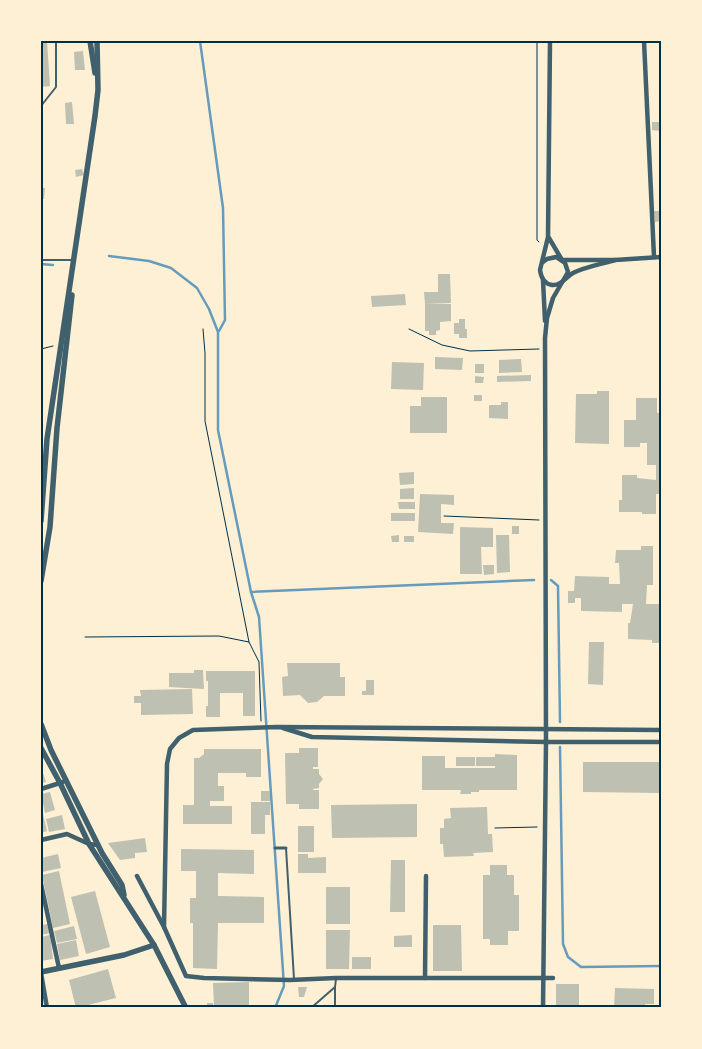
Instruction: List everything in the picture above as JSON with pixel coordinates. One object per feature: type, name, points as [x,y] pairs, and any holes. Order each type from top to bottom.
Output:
[{"type":"street","points":[[90,41],[98,90]]},
{"type":"street","points":[[41,581],[50,527],[64,343],[98,90],[97,41]]},
{"type":"street","points":[[543,1008],[546,826],[545,332],[543,280],[540,270],[548,237],[550,41]]},
{"type":"street","points":[[644,41],[654,257]]},
{"type":"street","points":[[545,332],[553,298],[568,272],[565,263],[548,237]]},
{"type":"street","points":[[543,262],[552,257],[562,260],[615,260],[661,257]]},
{"type":"street","points":[[543,280],[551,285],[555,285],[572,274],[615,260]]},
{"type":"street","points":[[41,521],[47,439],[64,343]]},
{"type":"street","points":[[41,724],[88,844],[154,945],[186,1008]]},
{"type":"street","points":[[164,927],[167,764],[170,749],[179,738],[193,730],[275,727],[661,730]]},
{"type":"street","points":[[275,727],[312,737],[546,742],[661,742]]},
{"type":"street","points":[[370,728],[370,738]]},
{"type":"street","points":[[417,729],[418,739]]},
{"type":"street","points":[[41,748],[63,782],[122,885],[124,899]]},
{"type":"street","points":[[41,789],[63,782]]},
{"type":"street","points":[[41,840],[67,834],[88,844],[98,845]]},
{"type":"street","points":[[275,848],[286,848]]},
{"type":"street","points":[[137,876],[164,927],[186,976],[280,979],[553,978]]},
{"type":"street","points":[[425,978],[426,876]]},
{"type":"street","points":[[41,884],[59,968]]},
{"type":"street","points":[[47,1008],[41,973],[124,955],[154,945]]},
{"type":"lane","points":[[41,106],[56,87],[56,41]]},
{"type":"lane","points":[[41,260],[74,260]]},
{"type":"lane","points":[[286,848],[292,979]]},
{"type":"lane","points":[[335,1008],[336,978]]},
{"type":"lane","points":[[311,1008],[335,987]]},
{"type":"path","points":[[537,41],[537,240],[546,248]]},
{"type":"path","points":[[203,329],[205,421],[249,642],[259,662],[263,727]]},
{"type":"path","points":[[410,329],[442,344],[470,351],[545,349]]},
{"type":"path","points":[[41,349],[64,343]]},
{"type":"path","points":[[444,516],[544,520]]},
{"type":"path","points":[[84,637],[219,636],[249,642]]},
{"type":"path","points":[[495,828],[546,826]]},
{"type":"building","points":[[41,41],[47,41],[50,86],[41,87]]},
{"type":"building","points":[[83,51],[85,70],[75,70],[74,52]]},
{"type":"building","points":[[72,102],[74,124],[66,124],[65,103]]},
{"type":"building","points":[[652,122],[660,122],[660,131],[652,130]]},
{"type":"building","points":[[82,169],[84,175],[76,177],[75,170]]},
{"type":"building","points":[[41,188],[45,188],[44,199],[41,199]]},
{"type":"building","points":[[654,211],[660,211],[661,221],[655,222]]},
{"type":"building","points":[[438,274],[450,274],[451,303],[425,304],[424,292],[438,292]]},
{"type":"building","points":[[405,294],[406,305],[372,307],[371,296]]},
{"type":"building","points":[[425,304],[451,304],[451,321],[440,322],[440,330],[436,331],[436,335],[429,335],[429,331],[425,331]]},
{"type":"building","points":[[459,319],[465,319],[467,338],[459,338],[459,334],[454,334],[454,323],[459,323]]},
{"type":"building","points":[[435,357],[463,358],[462,370],[435,369]]},
{"type":"building","points":[[521,359],[522,372],[499,373],[499,360]]},
{"type":"building","points":[[392,362],[424,363],[423,390],[391,389]]},
{"type":"building","points":[[475,364],[484,364],[484,373],[475,373]]},
{"type":"building","points":[[531,375],[531,381],[497,382],[497,376]]},
{"type":"building","points":[[475,376],[484,377],[483,383],[475,383]]},
{"type":"building","points":[[597,391],[609,391],[609,444],[575,443],[576,394],[597,394]]},
{"type":"building","points":[[474,395],[482,395],[482,401],[474,401]]},
{"type":"building","points":[[421,397],[447,397],[447,433],[410,433],[410,406],[421,406]]},
{"type":"building","points":[[636,398],[657,398],[657,413],[661,413],[661,494],[656,494],[656,514],[619,512],[619,500],[622,500],[622,475],[637,475],[637,478],[656,480],[656,465],[647,465],[647,443],[640,443],[640,447],[624,447],[624,420],[636,420]]},
{"type":"building","points":[[501,402],[508,402],[508,419],[489,418],[489,405],[501,405]]},
{"type":"building","points":[[414,472],[414,484],[400,485],[399,473]]},
{"type":"building","points":[[414,488],[414,499],[400,499],[400,489]]},
{"type":"building","points":[[420,494],[454,495],[454,505],[441,504],[441,523],[454,523],[453,534],[418,532]]},
{"type":"building","points":[[398,502],[415,502],[415,509],[399,509]]},
{"type":"building","points":[[391,513],[415,513],[415,521],[391,521]]},
{"type":"building","points":[[512,526],[519,526],[519,534],[512,534]]},
{"type":"building","points":[[460,527],[493,528],[493,547],[481,547],[482,574],[460,574]]},
{"type":"building","points":[[399,535],[399,542],[392,542],[391,536]]},
{"type":"building","points":[[496,535],[509,535],[510,572],[497,573]]},
{"type":"building","points":[[404,536],[414,536],[414,542],[404,542]]},
{"type":"building","points":[[641,546],[653,546],[653,585],[647,585],[646,604],[661,604],[661,643],[652,643],[652,640],[628,639],[628,623],[630,623],[633,604],[622,604],[622,612],[581,611],[581,598],[575,598],[575,603],[568,603],[568,591],[574,591],[575,576],[609,577],[609,584],[620,584],[619,563],[615,563],[616,550],[641,550]]},
{"type":"building","points":[[483,565],[494,565],[494,574],[484,575]]},
{"type":"building","points":[[589,642],[604,642],[603,685],[588,684]]},
{"type":"building","points":[[287,663],[340,663],[340,677],[345,677],[345,696],[324,696],[317,702],[308,703],[300,695],[283,696],[282,677],[288,676]]},
{"type":"building","points":[[194,670],[203,670],[204,689],[169,687],[169,673],[194,673]]},
{"type":"building","points":[[206,671],[255,671],[255,716],[243,716],[243,693],[220,693],[220,717],[206,717],[208,681],[206,681]]},
{"type":"building","points":[[366,680],[374,680],[374,695],[362,695],[362,691],[366,691]]},
{"type":"building","points":[[192,689],[193,714],[141,715],[141,703],[134,703],[134,696],[141,696],[140,690]]},
{"type":"building","points":[[299,748],[318,748],[318,767],[313,767],[313,769],[319,769],[319,774],[323,779],[319,784],[319,788],[313,790],[319,790],[319,809],[299,809],[299,804],[286,804],[285,753],[299,753]]},
{"type":"building","points":[[204,749],[261,749],[261,777],[246,777],[246,773],[218,773],[218,786],[224,786],[224,801],[210,801],[210,806],[232,806],[232,824],[183,824],[183,805],[194,805],[194,758],[199,758],[204,754]]},
{"type":"building","points":[[495,754],[517,755],[517,790],[479,790],[479,792],[471,792],[471,794],[460,794],[461,790],[422,790],[422,756],[445,756],[445,768],[495,768],[495,766],[476,766],[476,757],[495,757]]},
{"type":"building","points":[[456,757],[475,757],[475,766],[456,766]]},
{"type":"building","points":[[583,762],[661,762],[661,793],[583,792]]},
{"type":"building","points":[[41,767],[46,782],[41,783]]},
{"type":"building","points":[[261,791],[270,791],[270,801],[261,801]]},
{"type":"building","points":[[50,792],[55,810],[45,813],[41,794]]},
{"type":"building","points":[[251,802],[270,802],[270,815],[265,815],[265,834],[251,834]]},
{"type":"building","points":[[417,804],[417,837],[332,838],[331,805]]},
{"type":"building","points":[[41,805],[47,831],[41,833]]},
{"type":"building","points":[[487,807],[488,834],[492,834],[493,852],[473,853],[474,856],[444,857],[443,844],[440,844],[440,828],[444,828],[444,819],[451,818],[450,808]]},
{"type":"building","points":[[62,815],[65,829],[49,832],[46,819]]},
{"type":"building","points":[[298,826],[314,826],[314,852],[298,852]]},
{"type":"building","points":[[145,838],[147,852],[135,853],[135,858],[120,860],[108,843]]},
{"type":"building","points":[[181,849],[254,850],[254,874],[218,873],[218,896],[264,897],[264,923],[218,923],[217,969],[193,968],[193,923],[190,923],[190,898],[196,898],[196,871],[181,871]]},
{"type":"building","points":[[58,854],[61,868],[42,872],[41,858]]},
{"type":"building","points":[[298,854],[308,854],[308,858],[326,857],[326,873],[298,873]]},
{"type":"building","points":[[391,860],[405,860],[405,912],[390,912]]},
{"type":"building","points":[[490,865],[507,865],[507,875],[514,875],[514,895],[519,895],[519,931],[508,931],[508,945],[490,945],[490,939],[483,939],[483,875],[490,875]]},
{"type":"building","points":[[59,871],[70,924],[53,928],[42,875]]},
{"type":"building","points":[[326,887],[350,887],[350,924],[326,924]]},
{"type":"building","points":[[95,891],[110,947],[86,954],[71,897]]},
{"type":"building","points":[[48,924],[50,933],[41,935],[41,925]]},
{"type":"building","points":[[433,925],[461,925],[462,971],[433,971]]},
{"type":"building","points":[[74,926],[77,939],[57,943],[54,931]]},
{"type":"building","points":[[326,930],[350,930],[349,969],[326,969]]},
{"type":"building","points":[[50,935],[53,959],[41,961],[41,937]]},
{"type":"building","points":[[412,935],[412,947],[394,947],[394,936]]},
{"type":"building","points":[[76,940],[79,956],[60,960],[57,944]]},
{"type":"building","points":[[352,957],[371,957],[371,969],[352,969]]},
{"type":"building","points":[[108,969],[116,998],[76,1008],[69,980]]},
{"type":"building","points":[[249,982],[249,1008],[214,1008],[213,983]]},
{"type":"building","points":[[556,984],[579,984],[579,1008],[556,1008]]},
{"type":"building","points":[[298,987],[307,987],[304,997],[299,997]]},
{"type":"building","points":[[615,988],[654,989],[654,1004],[645,1004],[645,1008],[614,1008]]},
{"type":"building","points":[[207,1003],[213,1003],[213,1008],[207,1008]]},
{"type":"waterway","points":[[200,41],[223,208],[225,320],[219,331]]},
{"type":"waterway","points":[[109,256],[149,261],[171,268],[197,288],[209,309],[218,332],[218,430],[251,592],[259,617],[284,986],[275,1008]]},
{"type":"waterway","points":[[41,264],[53,265]]},
{"type":"waterway","points":[[251,592],[534,580]]},
{"type":"waterway","points":[[551,580],[558,586],[560,722]]},
{"type":"waterway","points":[[560,747],[563,944],[568,957],[581,967],[661,966]]}]
